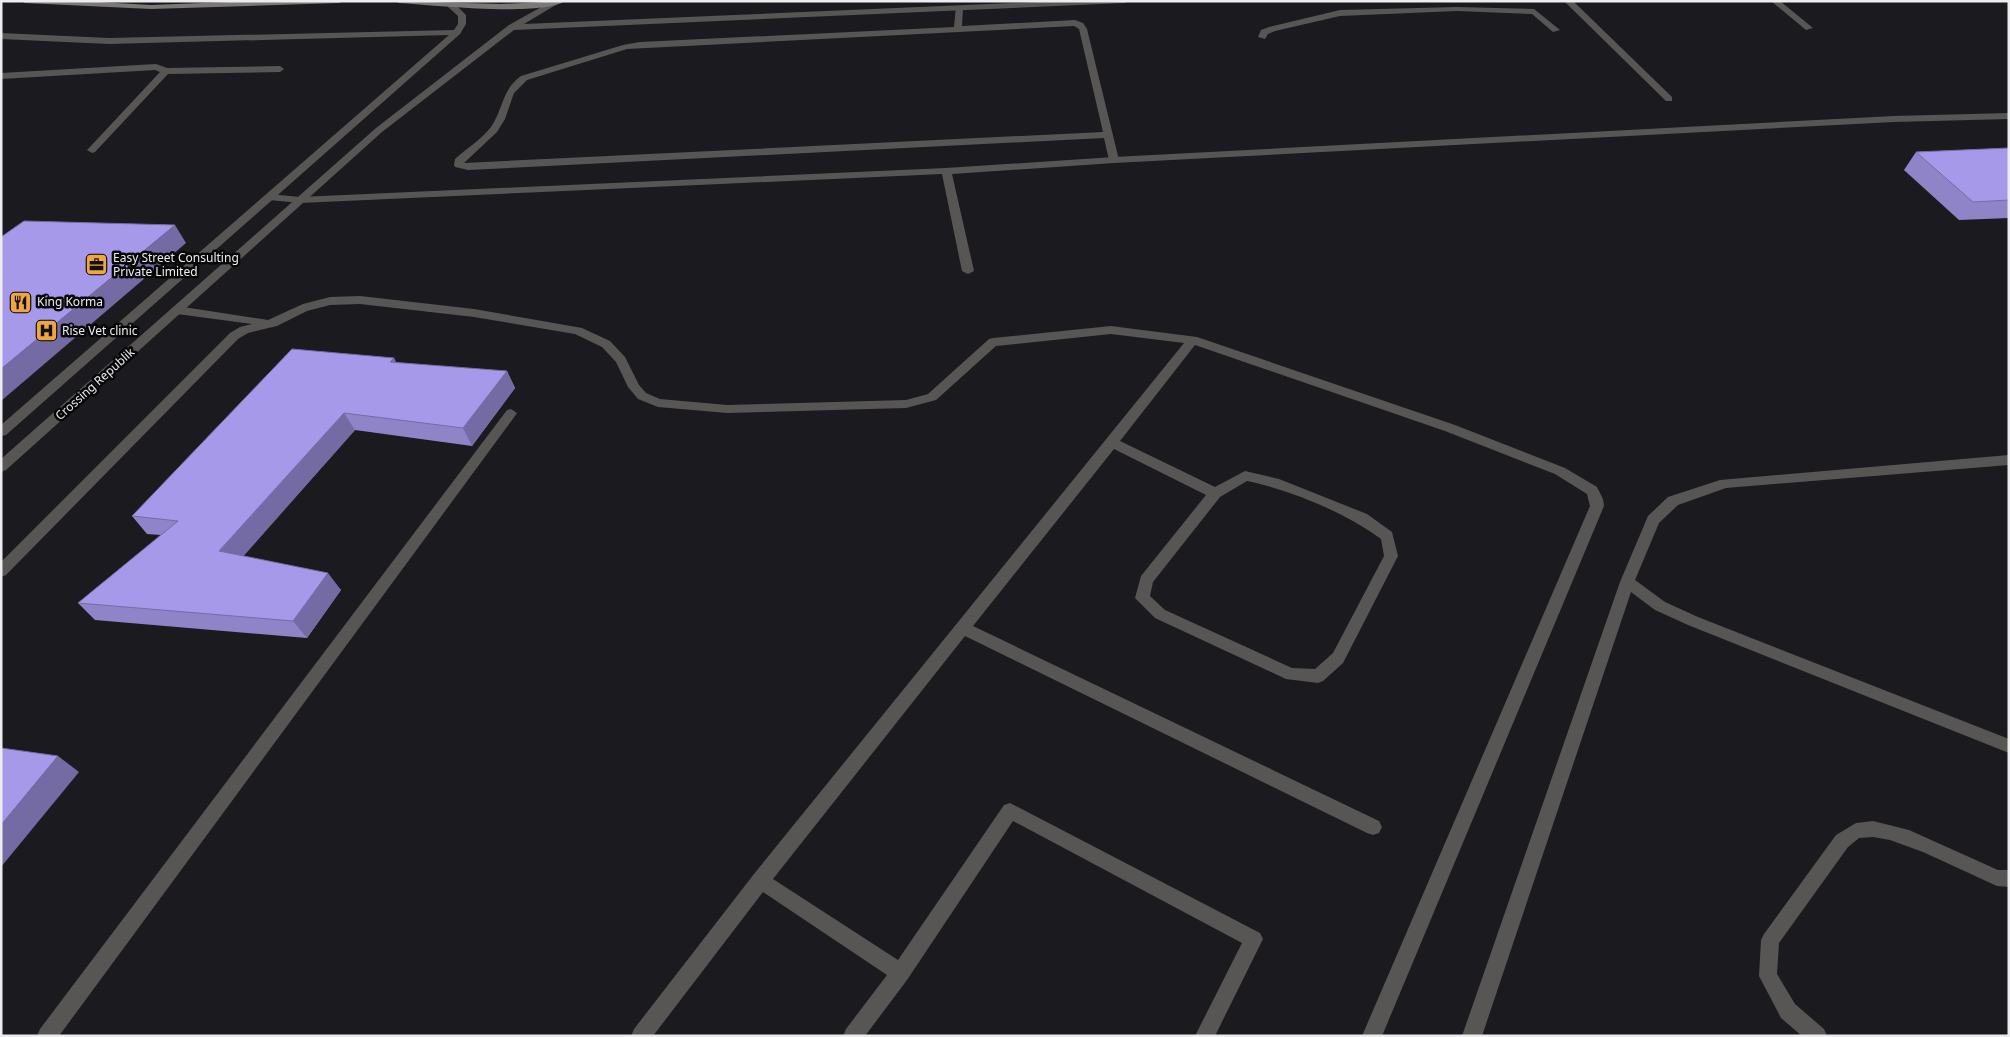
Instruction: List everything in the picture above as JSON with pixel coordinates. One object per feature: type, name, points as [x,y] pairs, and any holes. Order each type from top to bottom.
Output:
[{"type":"main road","points":[[24,1],[151,7],[339,1]]},
{"type":"main road","points":[[400,1],[501,6],[558,2]]},
{"type":"street","points":[[512,27],[1125,1]]},
{"type":"street","points":[[1450,1],[1457,9]]},
{"type":"street","points":[[1568,1],[1669,99]]},
{"type":"street","points":[[1775,1],[1809,28]]},
{"type":"street","name":"Crossing Republik","points":[[1,468],[379,130],[512,27],[558,2]]},
{"type":"street","points":[[1,432],[457,32],[462,24],[462,15],[451,5]]},
{"type":"street","points":[[958,28],[959,8]]},
{"type":"street","points":[[1262,37],[1264,32],[1272,29],[1338,10],[1457,9],[1534,12],[1556,30]]},
{"type":"street","points":[[1107,134],[468,167],[459,165],[459,161],[496,126],[506,96],[518,82],[626,47],[1062,23],[1080,25],[1114,160]]},
{"type":"street","points":[[1,36],[110,41],[457,32]]},
{"type":"street","points":[[1,76],[156,67],[166,71],[280,69]]},
{"type":"street","points":[[92,150],[166,71]]},
{"type":"street","points":[[269,197],[300,200],[946,171],[1114,160],[1894,119],[2009,116]]},
{"type":"street","points":[[946,171],[968,271]]},
{"type":"street","points":[[1,571],[234,336],[244,330],[273,323],[303,308],[330,301],[360,300],[474,313],[578,331],[606,344],[621,360],[634,387],[642,396],[658,403],[727,409],[906,404],[932,397],[993,342],[1111,330],[1193,340],[1450,428],[1560,471],[1592,491],[1596,499],[1597,506],[1372,1036]]},
{"type":"street","points":[[177,310],[273,323]]},
{"type":"street","points":[[642,1036],[760,880],[1113,443],[1193,340]]},
{"type":"street","points":[[47,1036],[511,413]]},
{"type":"street","points":[[1113,443],[1215,493]]},
{"type":"street","points":[[1472,1036],[1627,582],[1654,520],[1673,501],[1725,483],[2009,460]]},
{"type":"street","points":[[1245,476],[1274,482],[1362,518],[1387,536],[1391,556],[1338,658],[1318,676],[1291,674],[1160,614],[1142,598],[1146,580],[1215,493],[1245,476]]},
{"type":"street","points":[[1627,582],[1660,606],[1692,621],[2009,746]]},
{"type":"street","points":[[962,628],[1373,827]]},
{"type":"street","points":[[853,1036],[900,973],[1010,811],[1254,939],[1205,1036]]},
{"type":"street","points":[[1817,1036],[1788,1011],[1768,976],[1770,940],[1842,841],[1857,830],[1883,831],[1920,843],[1997,878],[2009,879]]},
{"type":"street","points":[[760,880],[900,973]]},
{"type":"building","points":[[2009,148],[2009,200],[1973,202],[1916,152]]},
{"type":"building","points":[[24,221],[175,225],[1,369],[1,237]]},
{"type":"building","points":[[292,349],[394,358],[390,362],[507,371],[463,428],[344,413],[219,551],[328,573],[293,621],[78,603],[178,521],[132,516]]},
{"type":"building","points":[[1,748],[58,756],[1,825]]},
{"type":"place","name":"Easy Street Consulting Private Limited","points":[[97,265]]},
{"type":"place","name":"King Korma","points":[[21,302]]},
{"type":"place","name":"Rise Vet clinic","points":[[46,331]]}]
